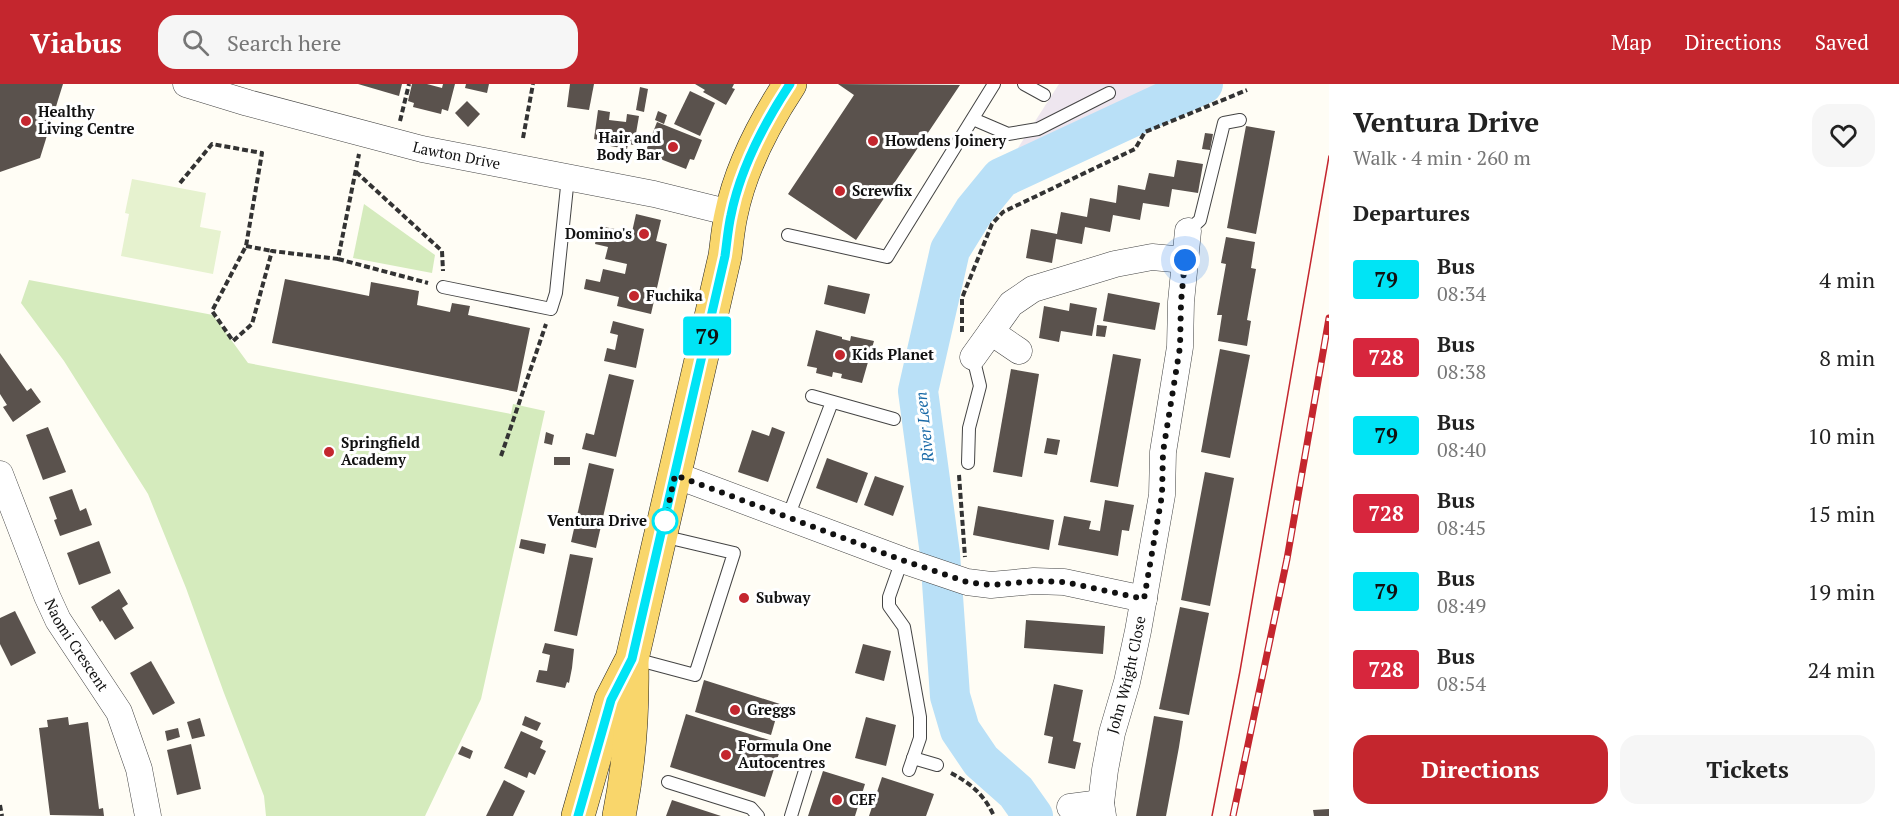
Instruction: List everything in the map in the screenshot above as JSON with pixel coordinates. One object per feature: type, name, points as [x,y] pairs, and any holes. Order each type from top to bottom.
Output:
[{"type":"main road","points":[[578,816],[611,700],[632,659],[725,256],[731,213],[741,179],[760,136],[790,84]]},
{"type":"main road","points":[[620,816],[626,783],[633,705],[632,659]]},
{"type":"street","name":"Lawton Drive","points":[[186,84],[248,103],[422,149],[654,194],[731,213]]},
{"type":"street","name":"John Wright Close","points":[[1070,807],[1102,810],[1105,770],[1112,733],[1127,682],[1162,495],[1163,452],[1180,347],[1181,302],[1188,231]]},
{"type":"street","points":[[973,357],[1011,304],[1033,289],[1115,264],[1152,257],[1185,260]]},
{"type":"street","points":[[991,332],[1018,351]]},
{"type":"street","name":"Naomi Crescent","points":[[0,474],[46,596],[58,620],[119,712],[139,769],[148,816]]},
{"type":"street","points":[[675,475],[907,562],[967,582],[991,585],[1034,581],[1064,582],[1144,599]]},
{"type":"lane","points":[[788,235],[887,257],[994,84]]},
{"type":"lane","points":[[1024,84],[1044,95]]},
{"type":"lane","points":[[973,119],[1008,134],[1038,129],[1109,93]]},
{"type":"lane","points":[[1188,231],[1200,220],[1224,123],[1240,120]]},
{"type":"lane","points":[[443,287],[551,309],[556,293],[568,177]]},
{"type":"lane","points":[[968,463],[969,428],[980,386],[973,357]]},
{"type":"lane","points":[[812,396],[894,418]]},
{"type":"lane","points":[[788,517],[832,402]]},
{"type":"lane","points":[[632,659],[695,675],[734,552],[661,536]]},
{"type":"lane","points":[[907,562],[889,597],[889,606],[904,627],[920,717],[920,738],[911,764],[937,765]]},
{"type":"lane","points":[[790,816],[807,764]]},
{"type":"lane","points":[[668,782],[751,808],[758,816]]},
{"type":"path","points":[[395,141],[409,84]]},
{"type":"path","points":[[523,138],[533,84]]},
{"type":"path","points":[[962,333],[962,298],[992,224],[1003,212],[1135,149],[1145,132],[1247,90]]},
{"type":"path","points":[[338,259],[363,133]]},
{"type":"path","points":[[180,183],[212,144],[262,153],[246,246],[212,310],[233,341],[252,324],[272,251]]},
{"type":"path","points":[[246,246],[338,259],[443,287],[442,251],[355,172]]},
{"type":"path","points":[[501,456],[551,309]]},
{"type":"path","points":[[937,765],[967,781],[987,800],[994,816]]},
{"type":"path","points":[[0,805],[2,816]]},
{"type":"shaded area","points":[[1059,84],[1162,84],[1016,151]]},
{"type":"green space","points":[[132,179],[206,193],[200,227],[221,231],[213,274],[121,256],[129,214],[125,213]]},
{"type":"green space","points":[[364,204],[435,255],[432,273],[353,258]]},
{"type":"green space","points":[[29,280],[213,315],[248,363],[511,414],[513,404],[545,411],[481,699],[425,816],[266,816],[264,796],[148,494],[64,361],[21,303]]},
{"type":"building","name":"Healthy Living Centre","points":[[0,84],[63,84],[40,158],[0,172]]},
{"type":"building","points":[[358,84],[402,84],[399,96]]},
{"type":"building","points":[[412,84],[427,84],[442,88],[443,84],[455,84],[448,111],[442,109],[441,114],[413,107],[414,103],[408,101]]},
{"type":"building","points":[[466,84],[489,84],[487,93],[465,88]]},
{"type":"building","points":[[570,84],[594,84],[589,110],[567,107]]},
{"type":"building","points":[[695,84],[734,84],[732,88],[735,89],[726,105],[703,92],[705,90]]},
{"type":"building","points":[[838,84],[960,85],[856,240],[788,194],[854,95]]},
{"type":"building","points":[[640,87],[648,89],[644,112],[636,110]]},
{"type":"building","points":[[690,91],[715,103],[700,136],[674,124]]},
{"type":"building","points":[[467,101],[480,114],[468,127],[455,113]]},
{"type":"building","points":[[598,110],[610,112],[609,120],[626,122],[627,114],[639,116],[634,145],[628,144],[627,149],[599,144],[599,140],[594,139]]},
{"type":"building","points":[[658,111],[667,115],[664,124],[655,120]]},
{"type":"building","name":"Hair and Body Bar","points":[[657,122],[702,140],[694,160],[690,159],[686,169],[645,153]]},
{"type":"building","points":[[1246,126],[1275,131],[1256,234],[1227,228]]},
{"type":"building","points":[[1205,133],[1213,134],[1210,150],[1202,149]]},
{"type":"building","points":[[1177,160],[1203,164],[1198,193],[1172,189],[1169,207],[1143,203],[1140,220],[1113,215],[1110,232],[1085,227],[1082,244],[1056,239],[1052,263],[1026,258],[1031,229],[1057,234],[1061,212],[1087,217],[1090,198],[1116,203],[1118,185],[1145,190],[1149,173],[1174,177]]},
{"type":"building","points":[[636,214],[661,220],[656,241],[667,244],[651,314],[617,306],[619,297],[584,289],[586,279],[600,282],[603,269],[625,274],[627,264],[605,259],[608,247],[595,244],[599,226],[620,230],[618,238],[630,241]]},
{"type":"building","points":[[1226,237],[1255,242],[1251,268],[1256,269],[1247,320],[1251,321],[1247,346],[1218,341],[1222,315],[1217,315],[1226,264],[1221,263]]},
{"type":"building","points":[[285,279],[369,296],[371,282],[419,291],[417,305],[450,312],[452,303],[470,306],[468,315],[530,328],[517,392],[272,343]]},
{"type":"building","points":[[828,285],[870,294],[865,314],[824,304]]},
{"type":"building","points":[[1108,293],[1160,303],[1155,330],[1103,321]]},
{"type":"building","points":[[1070,303],[1097,308],[1092,336],[1061,331],[1059,342],[1039,338],[1044,306],[1069,311]]},
{"type":"building","points":[[613,321],[644,329],[636,368],[604,361],[607,348],[615,350],[618,335],[610,333]]},
{"type":"building","points":[[1097,325],[1107,326],[1105,337],[1096,336]]},
{"type":"building","points":[[816,330],[850,341],[851,336],[874,341],[862,383],[841,378],[842,374],[833,372],[832,377],[816,373],[817,368],[807,366]]},
{"type":"building","points":[[1220,349],[1250,355],[1230,458],[1201,452]]},
{"type":"building","points":[[0,353],[27,391],[31,388],[41,402],[13,422],[3,407],[7,405],[0,394]]},
{"type":"building","points":[[1113,354],[1141,359],[1118,487],[1090,482]]},
{"type":"building","points":[[1011,369],[1039,374],[1022,477],[993,472]]},
{"type":"building","points":[[609,374],[634,380],[616,457],[582,449],[586,433],[594,435]]},
{"type":"building","points":[[48,427],[66,472],[43,480],[26,435]]},
{"type":"building","points":[[772,427],[785,432],[768,482],[738,472],[752,430],[769,436]]},
{"type":"building","points":[[546,432],[554,435],[552,445],[544,443]]},
{"type":"building","points":[[1047,438],[1060,440],[1057,455],[1044,453]]},
{"type":"building","points":[[554,457],[570,457],[570,465],[554,465]]},
{"type":"building","points":[[827,458],[868,473],[857,503],[816,488]]},
{"type":"building","points":[[589,463],[614,469],[596,548],[571,542]]},
{"type":"building","points":[[1205,472],[1234,478],[1210,606],[1181,600]]},
{"type":"building","points":[[875,476],[904,486],[893,516],[864,505]]},
{"type":"building","points":[[72,489],[80,511],[86,508],[92,525],[60,536],[49,497]]},
{"type":"building","points":[[1105,500],[1134,505],[1129,531],[1122,530],[1118,556],[1058,545],[1064,516],[1091,521],[1089,529],[1100,531]]},
{"type":"building","points":[[978,506],[1054,520],[1049,550],[973,535]]},
{"type":"building","points":[[521,539],[546,544],[544,554],[519,548]]},
{"type":"building","points":[[99,541],[111,573],[79,585],[67,553]]},
{"type":"building","points":[[570,554],[593,558],[577,636],[554,631]]},
{"type":"building","points":[[119,589],[128,604],[122,608],[134,628],[115,640],[91,607]]},
{"type":"building","points":[[1180,607],[1209,613],[1189,715],[1159,709]]},
{"type":"building","points":[[15,611],[36,653],[11,666],[0,644],[0,618]]},
{"type":"building","points":[[1026,620],[1105,626],[1103,654],[1024,648]]},
{"type":"building","points":[[545,643],[574,649],[569,683],[567,682],[565,688],[536,682],[539,670],[547,671],[550,655],[542,653]]},
{"type":"building","points":[[863,644],[891,651],[884,681],[855,673]]},
{"type":"building","points":[[151,661],[175,703],[153,715],[130,673]]},
{"type":"building","points":[[704,680],[780,704],[771,735],[695,712]]},
{"type":"building","points":[[1054,684],[1083,690],[1073,741],[1081,743],[1075,769],[1048,763],[1053,737],[1044,735]]},
{"type":"building","name":"Formula One Autocentres","points":[[686,714],[782,744],[765,797],[670,767]]},
{"type":"building","points":[[525,716],[541,723],[537,731],[522,725]]},
{"type":"building","points":[[1154,716],[1183,721],[1179,747],[1166,816],[1136,816]]},
{"type":"building","points":[[68,717],[69,725],[88,722],[99,809],[103,808],[104,816],[50,815],[39,728],[48,727],[47,720]]},
{"type":"building","points":[[866,717],[896,725],[886,766],[855,758]]},
{"type":"building","points":[[200,718],[205,736],[192,739],[187,722]]},
{"type":"building","points":[[178,728],[180,737],[167,741],[165,731]]},
{"type":"building","points":[[521,731],[543,741],[540,748],[546,751],[535,775],[529,772],[527,778],[504,768]]},
{"type":"building","points":[[191,744],[201,789],[177,795],[167,750]]},
{"type":"building","points":[[462,746],[473,751],[470,759],[458,754]]},
{"type":"building","name":"CEF","points":[[823,771],[865,784],[855,816],[808,816]]},
{"type":"building","points":[[882,777],[934,794],[926,816],[869,816]]},
{"type":"building","points":[[504,780],[525,791],[513,816],[486,816]]},
{"type":"building","points":[[672,800],[721,816],[666,816]]},
{"type":"building","points":[[1329,809],[1329,816],[1314,816],[1313,810]]},
{"type":"waterway","name":"River Leen","points":[[1033,816],[1016,792],[981,761],[960,730],[950,696],[940,554],[918,391],[950,250],[974,211],[1001,178],[1203,84]]},
{"type":"tram line","points":[[1212,816],[1240,671],[1329,156]]},
{"type":"railway","points":[[1233,816],[1287,559],[1329,318]]},
{"type":"bus line","name":"79","points":[[578,816],[611,700],[632,659],[725,256],[731,213],[741,179],[760,136],[790,84]]},
{"type":"place","name":"Healthy Living Centre","points":[[26,121]]},
{"type":"place","name":"Howdens Joinery","points":[[873,141]]},
{"type":"place","name":"Hair and Body Bar","points":[[673,147]]},
{"type":"place","name":"Screwfix","points":[[840,191]]},
{"type":"place","name":"Domino's","points":[[644,234]]},
{"type":"place","name":"Fuchika","points":[[634,296]]},
{"type":"place","name":"Kids Planet","points":[[840,355]]},
{"type":"place","name":"Springfield Academy","points":[[329,452]]},
{"type":"place","name":"Ventura Drive","points":[[665,521]]},
{"type":"place","name":"Subway","points":[[744,598]]},
{"type":"place","name":"Greggs","points":[[735,710]]},
{"type":"place","name":"Formula One Autocentres","points":[[726,755]]},
{"type":"place","name":"CEF","points":[[837,800]]},
{"type":"route","points":[[665,521],[675,475],[967,582],[991,585],[1034,581],[1064,582],[1144,599],[1162,495],[1163,452],[1180,347],[1185,260]]}]
